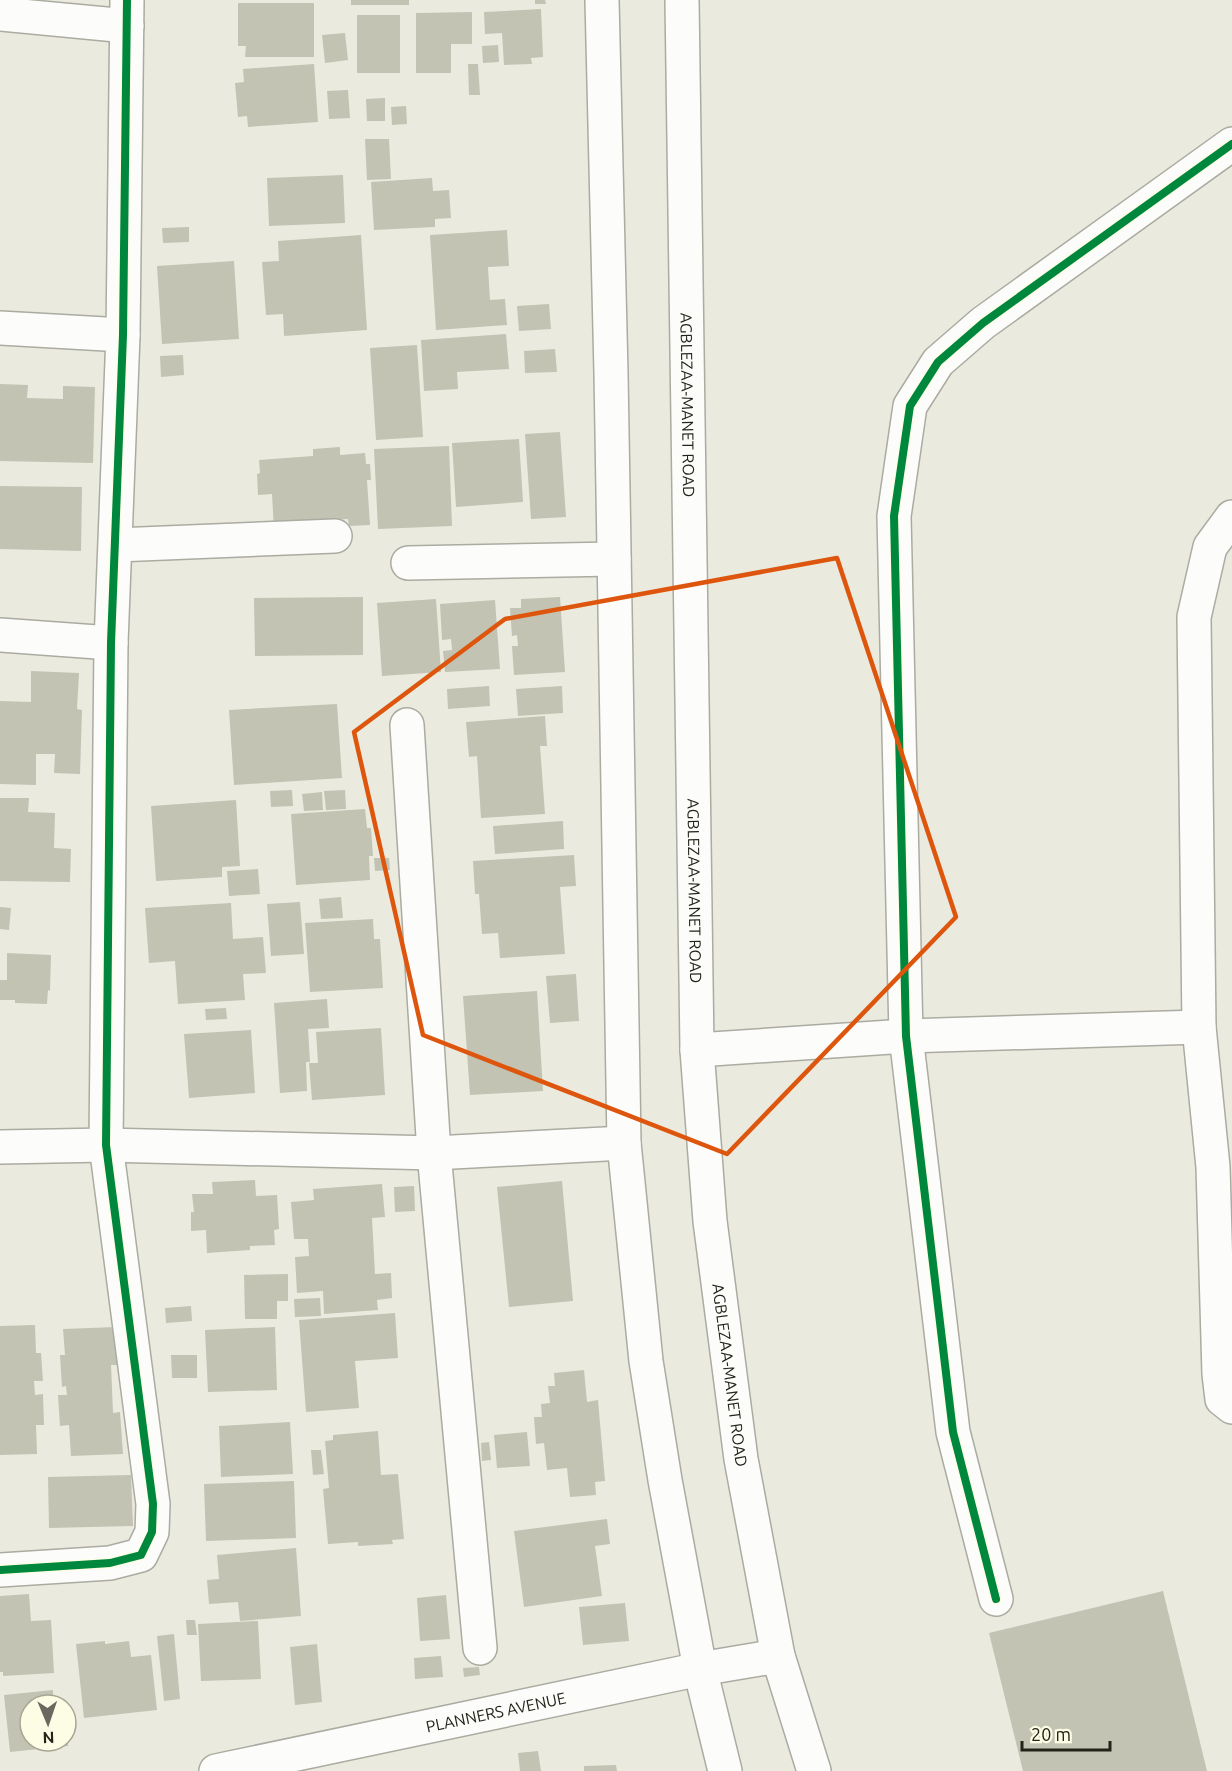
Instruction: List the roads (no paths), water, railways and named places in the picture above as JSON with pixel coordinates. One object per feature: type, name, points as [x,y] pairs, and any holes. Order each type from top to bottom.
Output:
[{"type":"street","points":[[602,0],[611,374],[624,1143],[646,1361],[665,1480],[700,1669],[725,1771]]},
{"type":"street","name":"AGBLEZAA-MANET ROAD","points":[[682,0],[697,1050],[710,1221],[741,1459],[778,1656],[814,1771]]},
{"type":"street","points":[[0,14],[127,13],[123,335],[111,643],[106,1145],[153,1504],[152,1532],[141,1555],[110,1563],[0,1570]]},
{"type":"street","points":[[996,1599],[953,1432],[906,1036],[894,516],[910,406],[938,362],[983,323],[1232,144]]},
{"type":"street","points":[[0,328],[123,335]]},
{"type":"street","points":[[1232,516],[1210,548],[1194,617],[1199,1027],[1222,1162],[1219,1374],[1222,1399],[1232,1407]]},
{"type":"street","points":[[116,545],[335,536]]},
{"type":"street","points":[[408,563],[614,559]]},
{"type":"street","points":[[0,635],[111,643]]},
{"type":"street","points":[[407,724],[434,1153],[480,1648]]},
{"type":"street","points":[[697,1050],[906,1036],[1199,1027]]},
{"type":"street","points":[[0,1147],[106,1145],[434,1153],[624,1143]]},
{"type":"street","name":"PLANNERS AVENUE","points":[[216,1771],[293,1763],[700,1669],[778,1656]]}]
